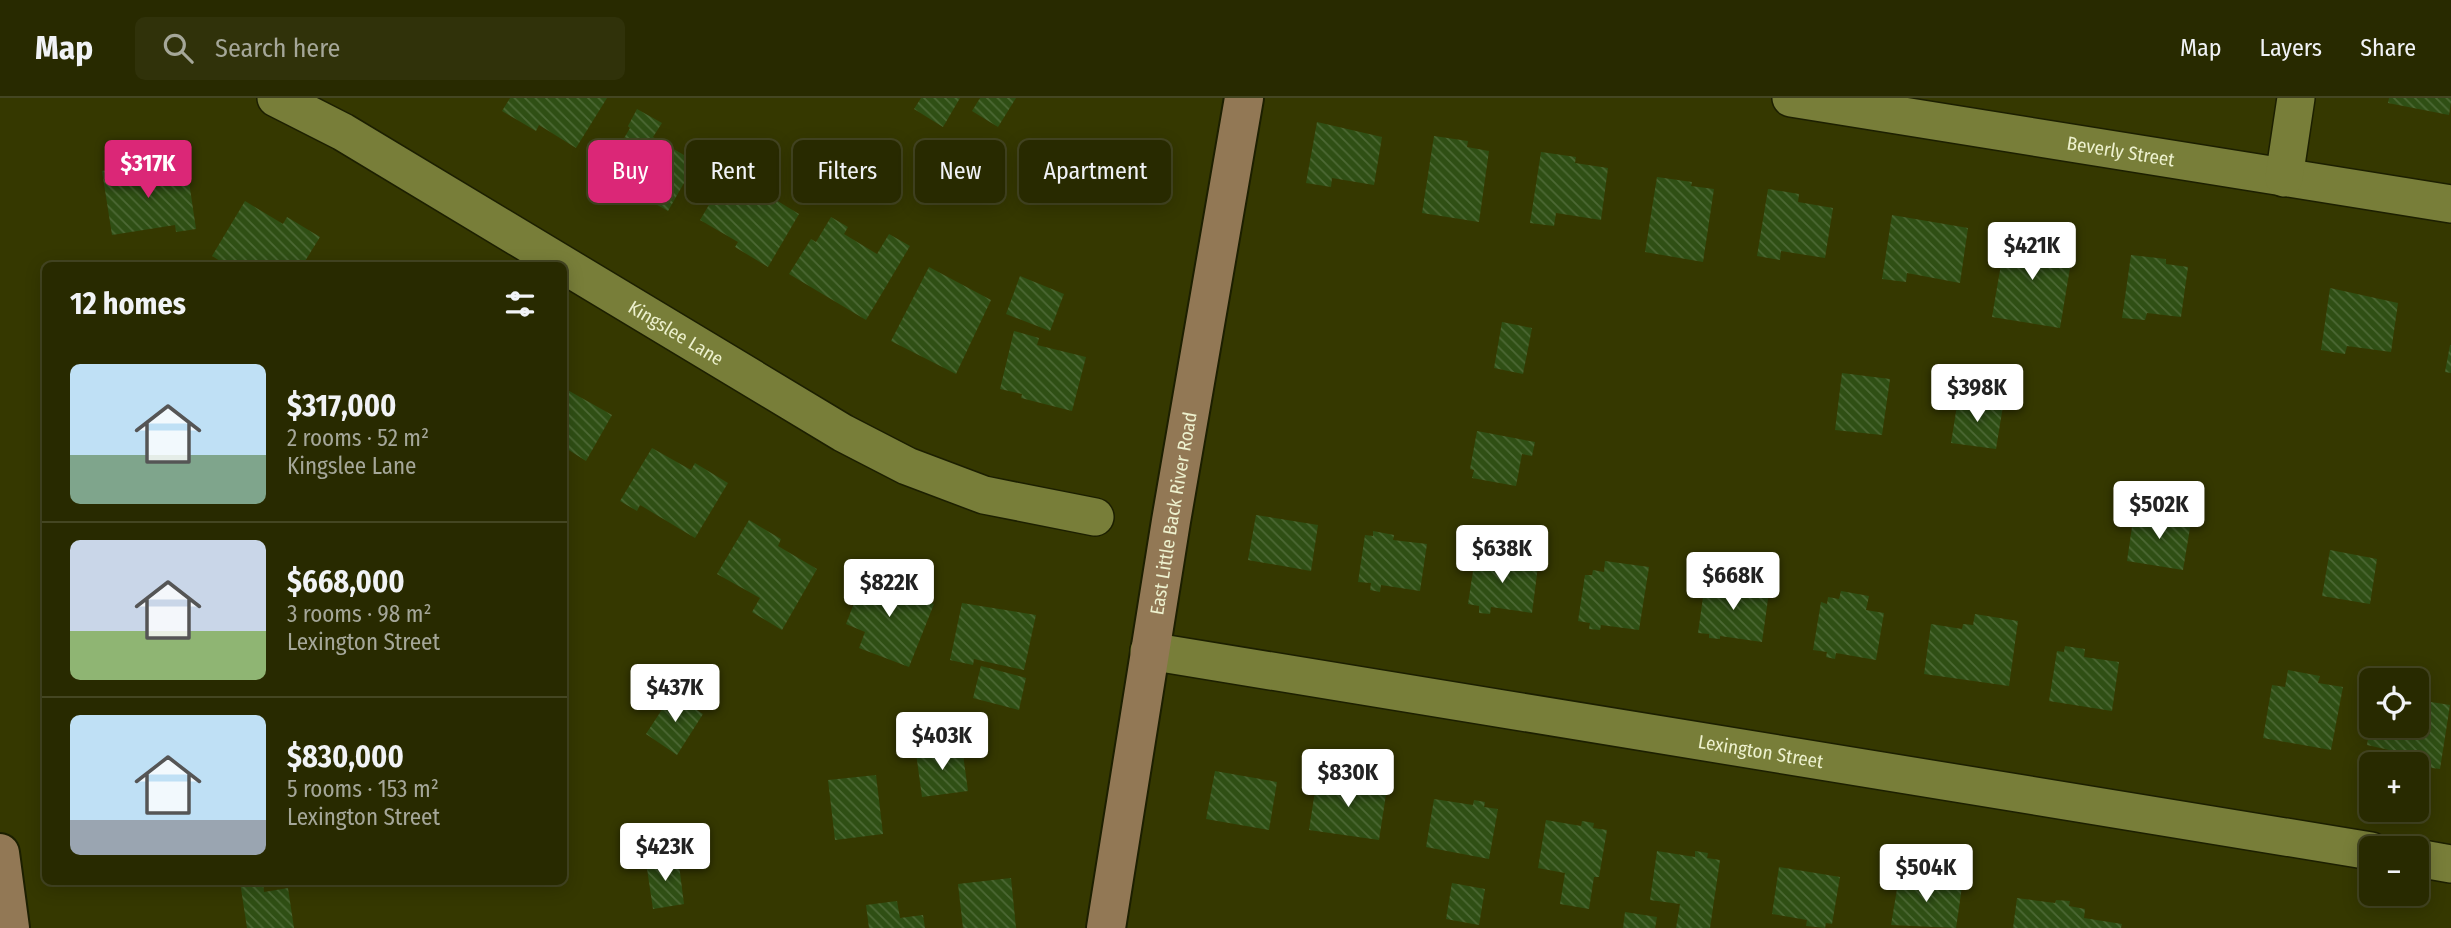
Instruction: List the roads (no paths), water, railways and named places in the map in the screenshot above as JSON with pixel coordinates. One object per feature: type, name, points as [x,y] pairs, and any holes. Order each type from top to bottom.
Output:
[{"type":"street","name":"Kingslee Lane","points":[[276,98],[343,132],[559,262]]},
{"type":"street","name":"East Little Back River Road","points":[[1106,928],[1149,651],[1244,98]]},
{"type":"street","name":"Beverly Street","points":[[1791,98],[2451,204]]},
{"type":"street","points":[[2284,178],[2296,98]]},
{"type":"street","name":"Kingslee Lane","points":[[567,267],[843,433],[896,460],[984,495],[1095,517]]},
{"type":"street","name":"Lexington Street","points":[[1149,651],[2359,849]]},
{"type":"street","points":[[0,853],[10,928]]},
{"type":"street","points":[[2429,861],[2451,864]]}]
